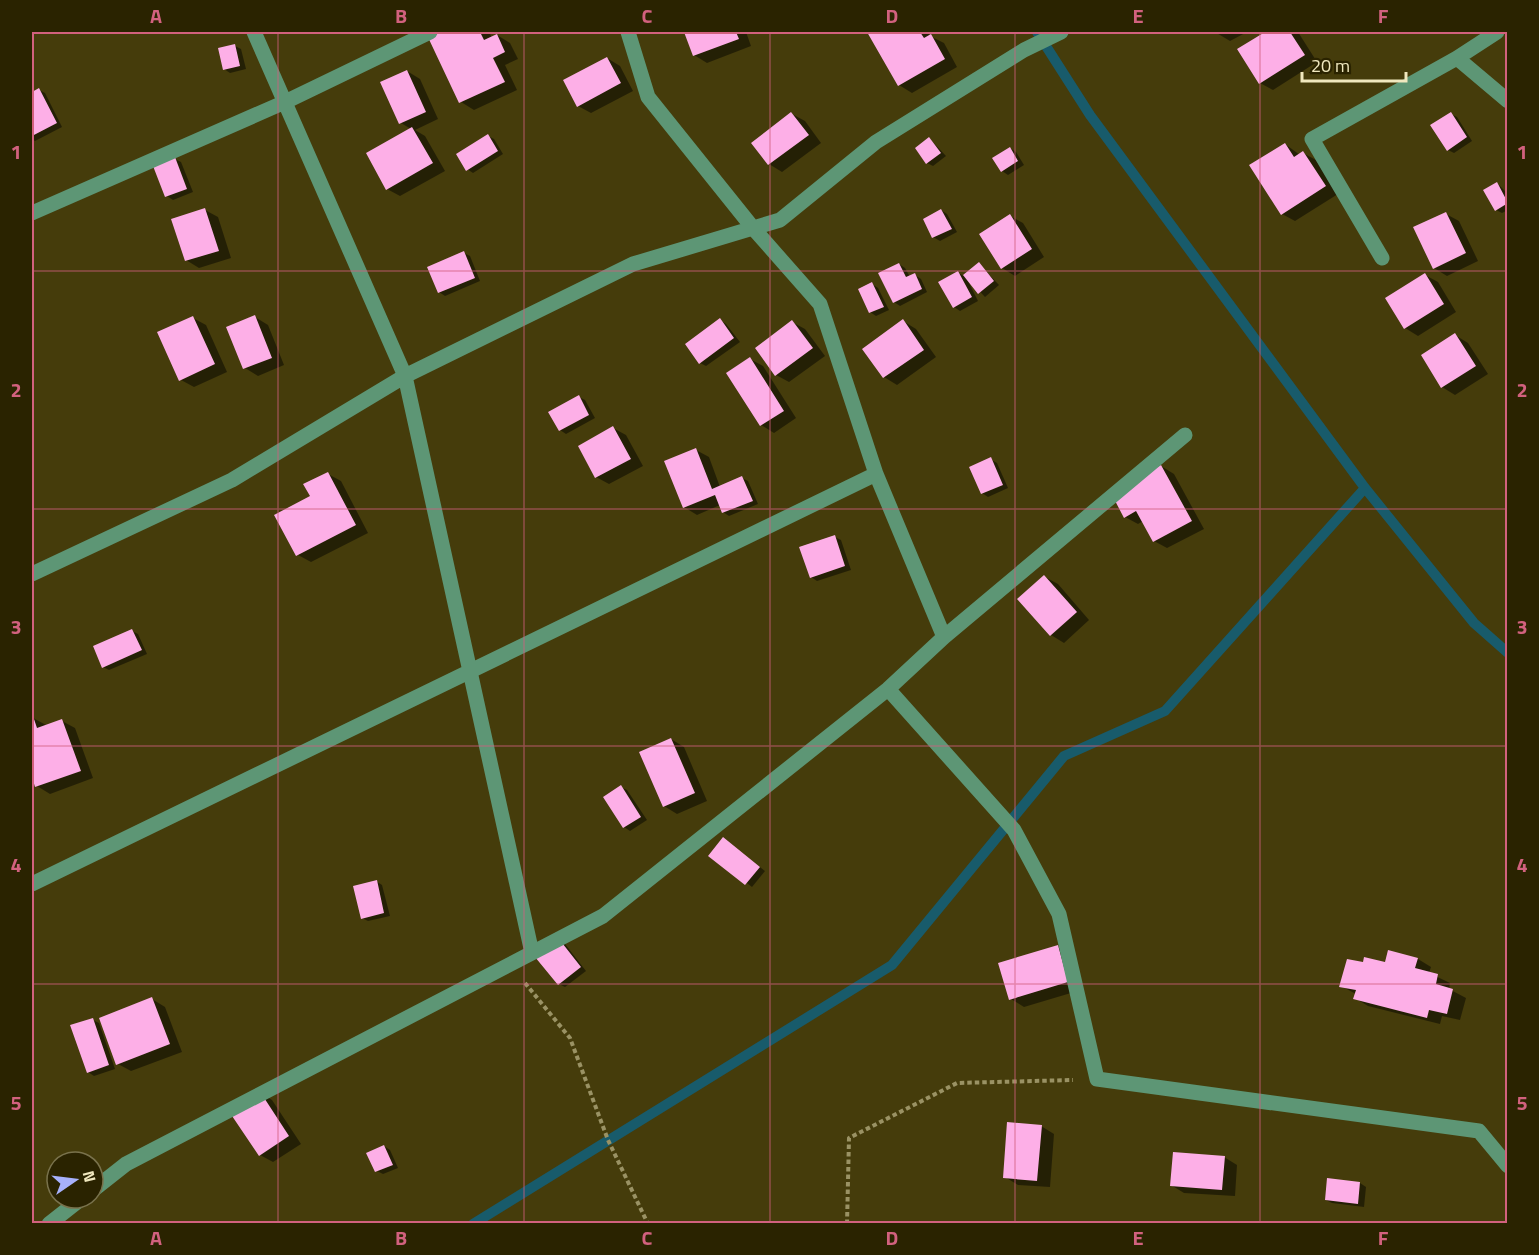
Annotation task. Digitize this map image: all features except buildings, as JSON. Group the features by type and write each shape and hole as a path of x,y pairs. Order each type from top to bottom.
{"street":[{"path":"254,32 405,376 532,953"},
{"path":"32,213 285,102 430,32"},
{"path":"628,32 648,97 753,228 820,304 876,474 944,637"},
{"path":"32,574 232,480 405,376 633,264 780,220 876,142 1024,50 1061,32"},
{"path":"1382,258 1312,139 1456,58 1497,32"},
{"path":"1456,58 1508,101"},
{"path":"105,1181 126,1164 603,916 888,689 944,637 1185,435"},
{"path":"32,884 876,474"},
{"path":"888,689 1014,830 1059,914 1097,1079 1479,1131 1508,1166"},
{"path":"49,1224 67,1210"}],"path":[{"path":"509,963 570,1038 608,1140 648,1224"},
{"path":"848,1224 849,1138 957,1083 1097,1079"}],"waterway":[{"path":"1037,32 1090,115 1365,488 1474,623 1508,653"},
{"path":"473,1224 892,965 1064,756 1165,711 1365,488"}]}
